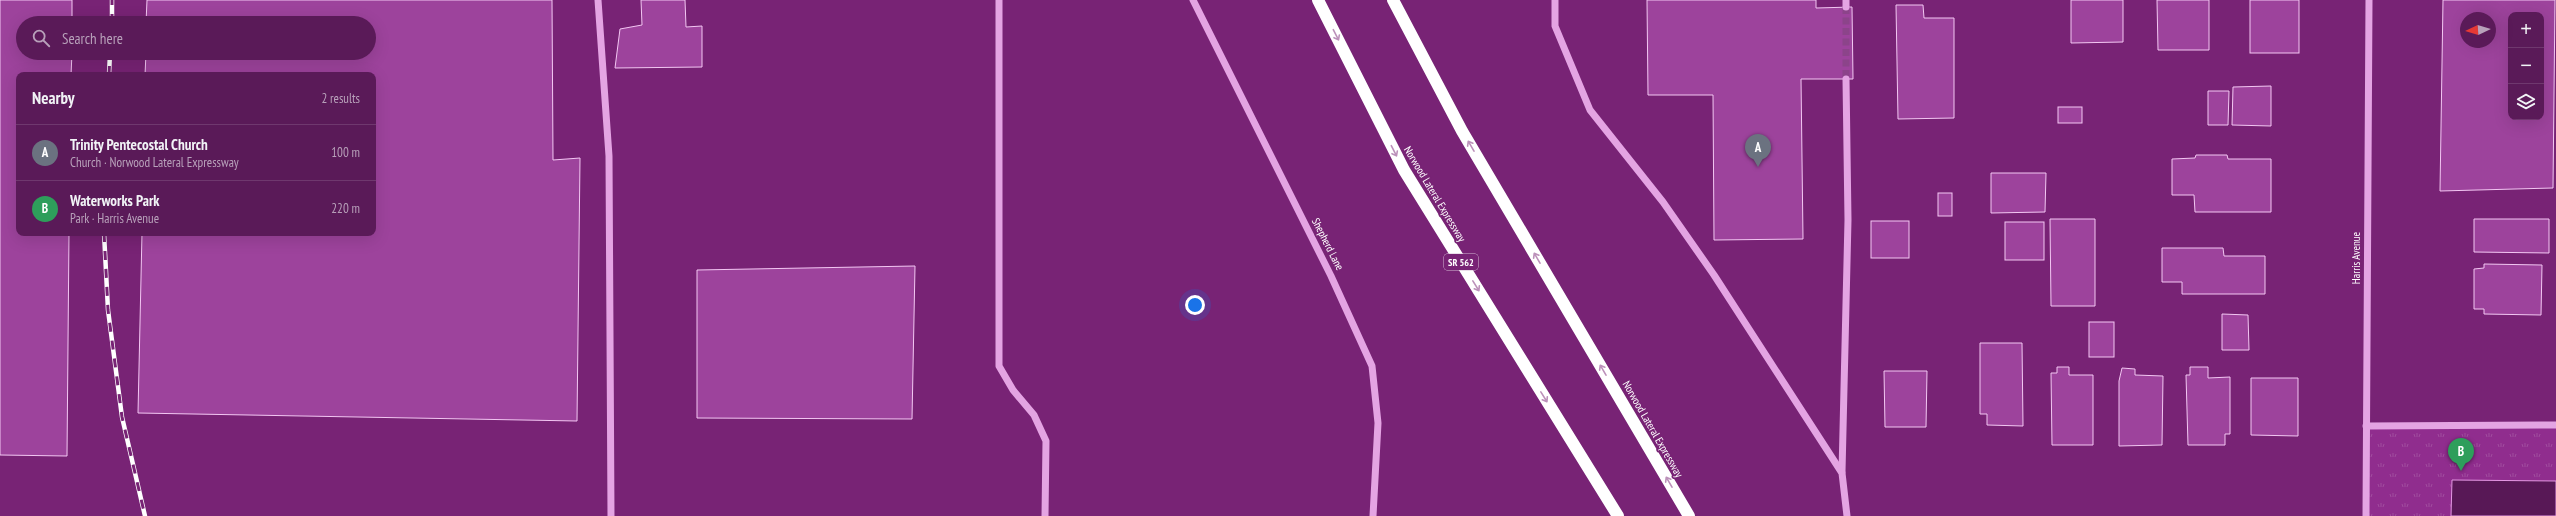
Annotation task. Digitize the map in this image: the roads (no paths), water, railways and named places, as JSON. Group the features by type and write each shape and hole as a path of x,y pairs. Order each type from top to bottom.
{"highway":[{"name":"Norwood Lateral Expressway","path":"1318,0 1404,170 1618,516"},
{"name":"Norwood Lateral Expressway","path":"1393,0 1462,131 1689,516"}],"street":[{"path":"598,0 609,156 612,516"},
{"path":"999,0 999,366 1013,390 1034,415 1046,441 1045,516"},
{"name":"Shepherd Lane","path":"1193,0 1331,276 1372,366 1378,423 1373,516"},
{"path":"1555,0 1555,26 1590,110 1663,202 1714,275 1842,472"},
{"name":"Harris Avenue","path":"2366,516 2369,0"},
{"path":"1846,79 1848,220 1842,472 1847,516"},
{"path":"2366,426 2556,425"}],"tunnel":[{"path":"1846,7 1846,79"}],"railway":[{"path":"112,0 112,16"},
{"path":"109,72 110,60"},
{"path":"104,236 108,310 122,417 145,516"}],"place":[{"name":"Trinity Pentecostal Church","path":"1758,167"},
{"name":"Waterworks Park","path":"2461,471"}]}
